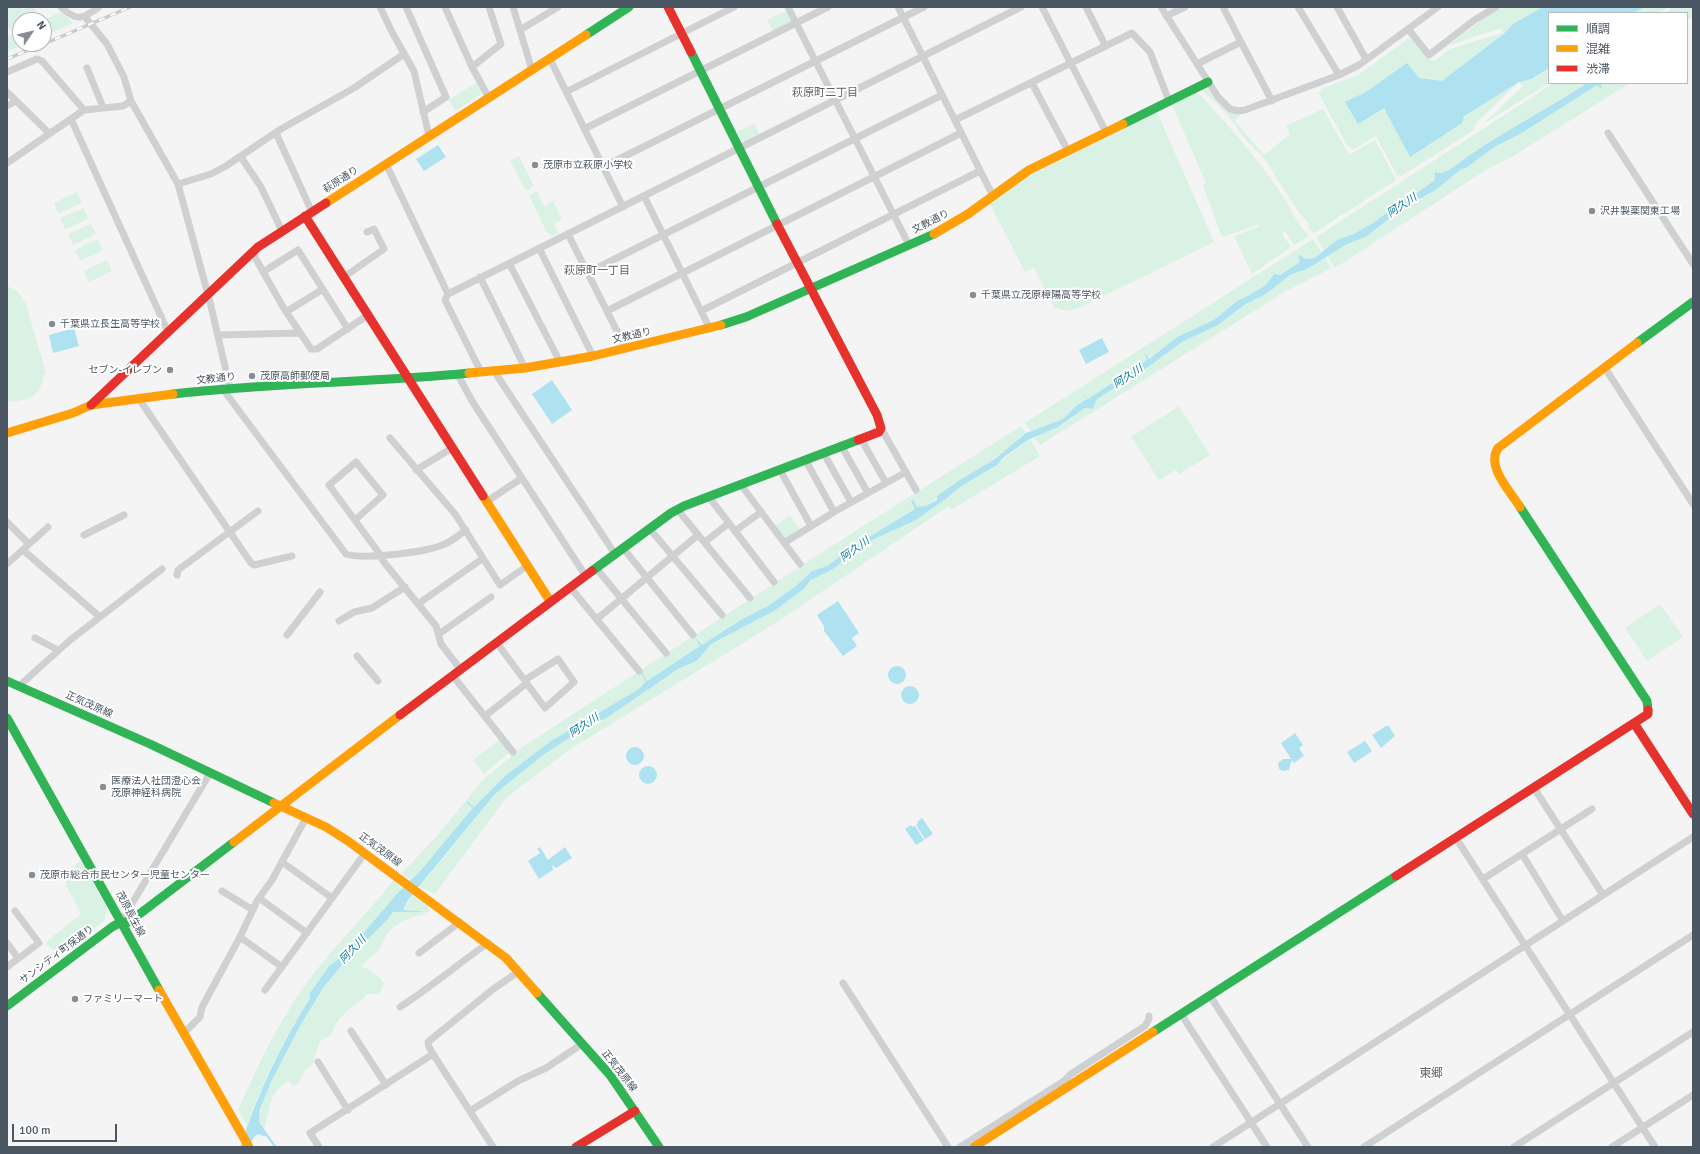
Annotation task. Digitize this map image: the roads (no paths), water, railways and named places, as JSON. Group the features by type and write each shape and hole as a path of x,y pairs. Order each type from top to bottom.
{"street":[{"path":"61,7 73,16 85,17 99,7"},
{"path":"380,7 414,71 429,136"},
{"path":"406,7 446,97 423,112"},
{"path":"445,7 472,67 488,98"},
{"path":"472,67 501,44 489,7"},
{"path":"513,7 532,70"},
{"path":"520,30 558,7"},
{"name":"萩原通り","path":"91,405 252,252 282,231 550,59 616,11 629,7"},
{"path":"668,7 796,262 877,415 881,428 916,490"},
{"path":"566,92 734,7"},
{"path":"788,7 908,246"},
{"path":"584,129 828,7"},
{"path":"898,7 993,196"},
{"path":"604,167 924,7"},
{"path":"481,372 444,300 448,294 1021,7"},
{"path":"1042,7 1106,132"},
{"path":"1086,7 1106,45"},
{"path":"1161,7 1218,97 1230,109 1238,111 1272,101 1339,75 1366,59 1438,7"},
{"path":"1166,16 1185,7"},
{"path":"1223,7 1272,101"},
{"path":"1298,7 1339,75"},
{"path":"1337,7 1366,59"},
{"path":"1408,29 1429,55 1473,21 1496,7"},
{"path":"85,17 101,35 117,63 124,77 131,100 178,184 218,335 226,388 344,552 348,554 381,556 444,545 466,530"},
{"path":"955,120 1132,33 1150,52 1169,101"},
{"path":"1197,64 1241,42"},
{"path":"178,184 211,174 241,157 276,133 354,88 404,54"},
{"path":"7,72 37,59 42,61 84,110"},
{"path":"550,59 623,207"},
{"path":"87,68 103,107"},
{"name":"文教通り","path":"7,433 74,413 91,405 226,388 408,380 525,368 594,356 710,329 746,317 908,246 958,221 1029,170 1208,82"},
{"path":"1032,83 1068,151"},
{"path":"7,92 49,133"},
{"path":"587,273 942,95"},
{"path":"7,163 84,110 123,106 131,100"},
{"path":"7,106 16,101"},
{"path":"71,119 168,332"},
{"path":"276,133 309,214 344,277 408,380 550,601"},
{"path":"607,311 961,133"},
{"path":"1608,133 1693,264"},
{"path":"241,157 261,187 282,231"},
{"path":"386,164 448,294"},
{"path":"701,311 980,171"},
{"path":"644,196 710,329"},
{"path":"344,277 384,249 374,229 367,232"},
{"path":"568,234 626,348"},
{"path":"539,248 594,356"},
{"path":"263,272 298,250 348,329"},
{"path":"252,252 308,347 314,350 368,316"},
{"path":"509,263 560,362"},
{"path":"480,278 525,368"},
{"path":"286,312 323,289"},
{"path":"974,1147 1648,714 1647,701 1497,470 1494,463 1495,451 1499,446 1693,302"},
{"path":"218,335 299,334"},
{"path":"1605,368 1693,504"},
{"path":"494,371 615,554"},
{"path":"458,375 585,575"},
{"path":"139,400 253,564 292,556"},
{"name":"サンシティ町保通り","path":"7,1006 112,928 121,922 129,922 281,805 497,643 550,601 677,509 842,447 879,432 881,428"},
{"path":"390,438 466,530 482,559 500,585 527,566"},
{"path":"861,439 886,483"},
{"path":"842,447 868,493"},
{"path":"416,470 452,448"},
{"path":"824,454 851,502"},
{"path":"806,460 834,512"},
{"path":"355,520 383,495 356,462 329,485 381,556 383,561 436,626 441,644 457,673 485,716 513,752"},
{"path":"780,470 811,526"},
{"path":"784,543 851,502 906,472"},
{"path":"486,502 522,478"},
{"path":"741,485 800,564"},
{"path":"709,497 774,582"},
{"path":"677,509 750,598"},
{"path":"177,575 178,570 258,511"},
{"path":"734,531 761,512"},
{"path":"84,535 124,515"},
{"path":"7,522 28,544"},
{"path":"705,542 729,523"},
{"path":"7,564 48,527"},
{"path":"649,528 722,616"},
{"path":"597,619 698,535"},
{"path":"623,548 693,635"},
{"path":"23,550 100,617"},
{"path":"418,604 482,559"},
{"path":"596,568 666,653"},
{"path":"19,686 58,650 162,569"},
{"path":"339,621 354,612 372,608 405,587"},
{"path":"570,587 638,671"},
{"path":"287,635 320,592"},
{"path":"438,634 491,597"},
{"path":"35,638 58,650"},
{"path":"485,716 526,681 558,659 574,682 546,708 526,681 497,643"},
{"path":"357,656 378,681"},
{"name":"正気茂原線","path":"7,682 19,686 210,772 338,833 460,922 506,958 610,1075 659,1147"},
{"name":"茂原長生線","path":"8,721 249,1147"},
{"path":"1634,723 1693,814"},
{"path":"121,922 210,772"},
{"path":"1534,788 1603,895"},
{"path":"1483,879 1592,809"},
{"path":"184,1033 200,1017 202,1007 240,937 259,898 282,862 306,818"},
{"path":"1213,1147 1693,837"},
{"path":"1456,838 1655,1147"},
{"path":"265,990 365,853"},
{"path":"1522,854 1563,921"},
{"path":"282,862 332,898"},
{"path":"222,891 253,910"},
{"path":"259,898 307,932"},
{"path":"7,967 39,943 14,911"},
{"path":"419,954 460,922"},
{"path":"1364,1147 1693,935"},
{"path":"240,937 282,967"},
{"path":"7,943 18,958"},
{"path":"400,1007 423,992 447,972 488,943"},
{"path":"493,1147 433,1054 428,1042 492,990 518,972"},
{"path":"843,983 948,1147"},
{"path":"1210,996 1308,1147"},
{"path":"1181,1014 1267,1147"},
{"path":"960,1147 1064,1081 1071,1074 1145,1026 1149,1016"},
{"path":"351,1031 386,1085"},
{"path":"1514,1147 1693,1032"},
{"path":"470,1112 518,1081 546,1068 582,1044"},
{"path":"319,1147 310,1133 433,1054"},
{"path":"318,1062 348,1110"},
{"path":"1612,1147 1693,1094"},
{"path":"576,1147 635,1111"}],"water":[{"path":"1543,7 1644,7 1636,12 1548,12 1548,69 1531,79 1519,82 1464,116 1462,123 1410,157 1384,108 1358,124 1345,102 1366,92 1407,63 1419,78 1442,81 1505,33 1513,24"},
{"name":"阿久川","path":"1585,84 1600,84 1603,90 1597,85 1520,134 1496,146 1466,168 1461,169 1436,190 1403,208 1367,236 1347,244 1307,269 1290,275 1266,294 1244,305 1218,325 1182,342 1148,367 1097,399 1093,409 1085,408 1058,427 1028,440 1004,457 997,465 960,487 916,520 868,542 833,569 811,580 804,589 774,611 711,644 697,661 678,669 608,717 580,731 543,755 495,794 408,900 403,910 430,912 393,912 387,920 342,965 323,988 300,1026 272,1080 260,1109 259,1122 277,1147 274,1147 267,1137 258,1134 254,1137 249,1147 240,1147 270,1070 310,998 310,993 329,966 346,953 398,893 422,869 473,808 466,803 467,801 474,807 505,776 551,741 639,689 646,681 641,673 642,672 647,681 700,646 695,637 702,645 739,621 768,606 796,586 812,571 827,566 851,548 915,509 911,501 913,500 917,507 926,506 937,500 937,496 958,481 995,459 1026,433 1063,419 1076,406 1087,399 1081,391 1088,399 1147,360 1144,352 1149,359 1177,337 1214,320 1237,301 1266,285 1274,274 1280,275 1300,262 1298,256 1300,255 1305,259 1315,258 1337,240 1354,234 1373,223 1409,196 1415,194 1435,180 1435,172 1442,173 1452,168 1484,145"},
{"path":"438,145 446,157 424,171 416,159"},
{"path":"74,328 79,346 53,353 49,335"},
{"path":"1102,338 1109,352 1086,364 1079,350"},
{"path":"552,380 572,410 552,424 532,394"},
{"path":"838,601 859,633 852,638 857,646 843,656 824,631 824,626 817,615"},
{"path":"893,666 901,666 906,671 904,682 901,684 893,684 888,679 888,671"},
{"path":"910,686 917,688 919,695 917,702 910,704 903,702 901,695 903,688"},
{"path":"1386,726 1389,726 1395,736 1381,748 1372,735"},
{"path":"1295,733 1303,745 1299,748 1304,756 1294,763 1293,761 1291,762 1289,770 1283,771 1279,769 1278,763 1283,759 1291,759 1281,743"},
{"path":"1365,741 1372,751 1354,763 1347,752"},
{"path":"635,747 641,750 644,756 641,762 635,765 629,762 626,756 629,750"},
{"path":"648,766 654,769 657,775 654,781 648,784 642,781 639,775 642,769"},
{"path":"922,818 933,834 925,839 916,825"},
{"path":"911,825 913,827 915,826 924,840 916,845 905,829"},
{"path":"540,847 548,860 565,847 572,858 556,868 552,865 553,870 539,879 528,861 540,853 537,849"}],"railway":[{"path":"52,41 130,7"},
{"path":"7,59 24,52"}],"place":[{"name":"茂原市立萩原小学校","path":"535,165"},
{"name":"沢井製薬関東工場","path":"1592,211"},
{"name":"千葉県立茂原樟陽高等学校","path":"973,295"},
{"name":"千葉県立長生高等学校","path":"52,324"},
{"name":"セブン-イレブン","path":"170,370"},
{"name":"茂原高師郵便局","path":"252,376"},
{"name":"医療法人社団澄心会 茂原神経科病院","path":"103,787"},
{"name":"茂原市総合市民センター児童センター","path":"32,875"},
{"name":"ファミリーマート","path":"75,999"}],"district":[{"name":"萩原町二丁目","path":"825,93"},
{"name":"萩原町一丁目","path":"597,271"},
{"name":"東郷","path":"1431,1074"}]}
